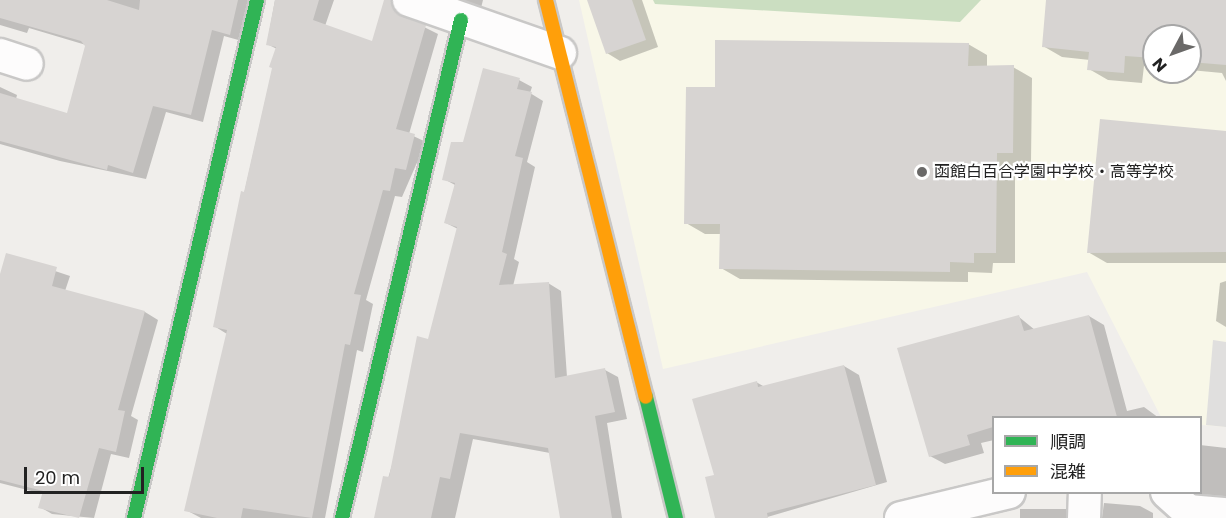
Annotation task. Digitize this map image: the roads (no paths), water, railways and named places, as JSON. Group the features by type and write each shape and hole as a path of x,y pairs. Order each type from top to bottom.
{"street":[{"path":"134,518 257,0"},
{"path":"409,0 560,53"},
{"path":"546,0 676,518"},
{"path":"342,518 461,20"},
{"path":"912,517 1001,494"},
{"path":"1084,518 1085,494"},
{"path":"1169,494 1188,511 1226,514"}],"place":[{"name":"函館白百合学園中学校・高等学校","path":"922,172"}]}
